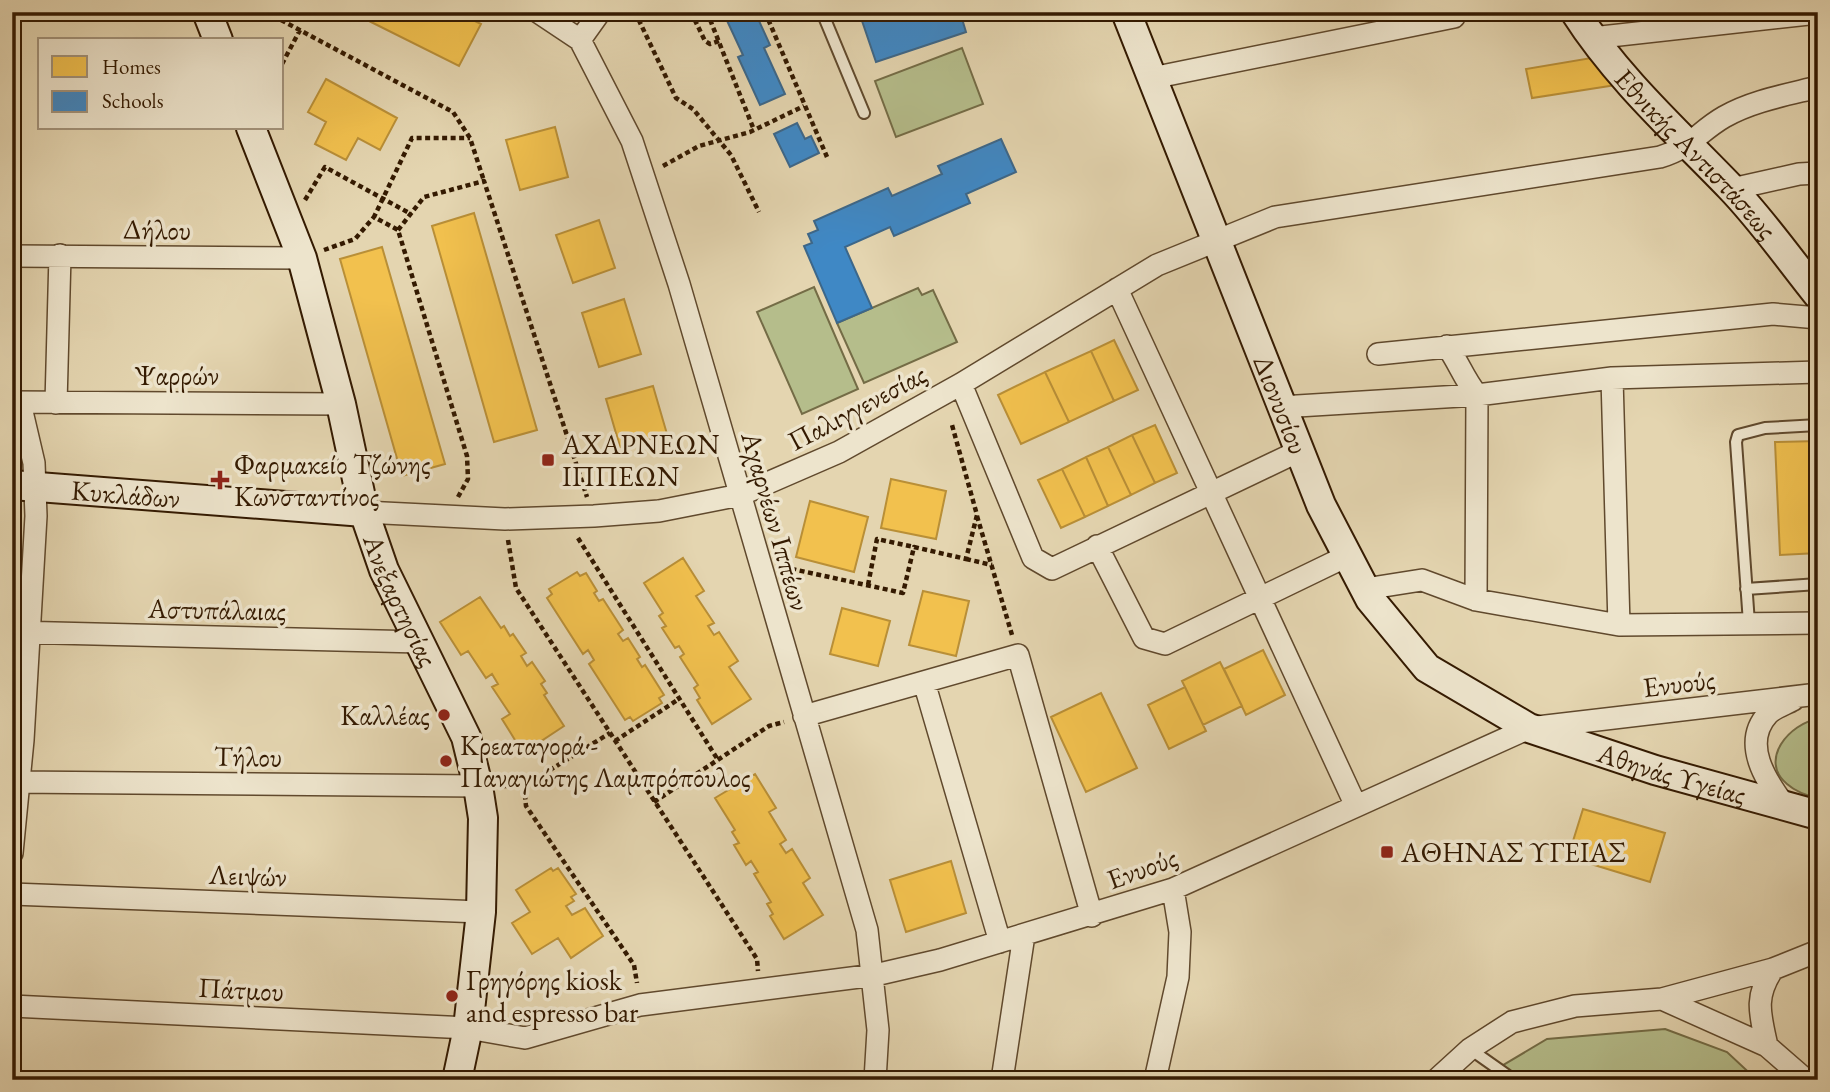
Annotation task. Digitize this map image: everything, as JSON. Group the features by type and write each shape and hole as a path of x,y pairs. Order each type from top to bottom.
{"street":[{"path":"207,12 217,38"},
{"name":"Αχαρνέων Ιππέων","path":"538,12 580,40 607,86 632,141 679,284 867,930 878,1030 875,1080"},
{"path":"580,40 600,12"},
{"name":"Διονυσίου","path":"1126,12 1298,451 1321,505 1365,589 1427,668 1529,728"},
{"name":"Εθνικής Αντιστάσεως","path":"1575,12 1592,38 1686,145 1732,189 1818,295"},
{"path":"1592,38 1818,13"},
{"path":"1152,78 1454,17"},
{"name":"Παλιγγενεσίας","path":"364,512 505,519 583,516 659,511 740,495 839,452 952,388 1157,265 1275,217 1660,157 1683,150 1722,118 1748,105 1818,88"},
{"name":"Ανεξαρτησίας","path":"252,130 302,258 341,404 364,512 384,570 466,737 478,786 483,818 481,912 468,1028 457,1080"},
{"path":"1732,189 1799,174 1818,173"},
{"path":"56,403 60,255"},
{"name":"Δήλου","path":"12,256 302,258"},
{"path":"1116,289 1356,806"},
{"path":"1378,354 1773,314 1818,318"},
{"path":"1447,346 1458,363 1463,378 1477,395 1476,600"},
{"path":"1281,407 1477,395 1612,378 1818,372"},
{"path":"1612,378 1619,625"},
{"path":"952,388 1033,558 1052,569 1298,451"},
{"path":"12,853 24,486 33,455 16,403"},
{"name":"Ψαρρών","path":"16,403 341,404"},
{"name":"Κυκλάδων","path":"24,486 364,512"},
{"path":"1097,546 1144,638 1153,643 1165,644 1347,556"},
{"path":"1365,589 1422,580 1476,600 1619,625 1818,622"},
{"name":"Αστυπάλαιας","path":"20,633 420,642"},
{"path":"804,716 1018,654 1092,916"},
{"path":"924,682 1000,942"},
{"path":"1784,806 1765,780 1756,757 1758,735 1768,713 1810,695"},
{"name":"Ενυούς","path":"468,1028 525,1038 640,1005 874,975 1092,916 1172,889 1529,728 1810,695"},
{"name":"Αθηνάς Υγείας","path":"1529,728 1655,770 1818,815"},
{"name":"Τήλου","path":"15,782 478,786"},
{"path":"1155,1080 1178,977 1180,932 1172,889"},
{"name":"Λειψών","path":"12,894 481,912"},
{"path":"1002,1080 1024,935"},
{"path":"1436,1080 1470,1049 1513,1022 1575,1006 1662,999 1773,969 1818,951"},
{"path":"1767,1045 1759,1013 1761,987 1773,969"},
{"path":"1662,999 1767,1045 1806,1080"},
{"name":"Πάτμου","path":"12,1006 468,1028"}],"lane":[{"path":"822,12 864,113"},
{"path":"1749,623 1735,442 1738,435 1765,428 1818,425"},
{"path":"1746,589 1818,584"},
{"path":"1470,1049 1514,1080"}],"path":[{"path":"266,12 453,112 470,138 583,516 586,554 718,760"},
{"path":"635,12 676,98 693,109 741,169 759,212"},
{"path":"691,12 705,41 710,44 719,41"},
{"path":"707,12 754,130"},
{"path":"765,12 827,157"},
{"path":"284,60 300,30"},
{"path":"644,176 699,146 754,130 804,106"},
{"path":"302,258 355,239 374,217 384,200 412,138 470,138"},
{"path":"290,226 325,167 411,214"},
{"path":"398,230 424,197 484,181"},
{"path":"374,217 398,230 467,456 468,479 448,516"},
{"path":"952,388 977,515 1018,654"},
{"path":"966,559 977,515"},
{"path":"505,519 516,588 757,959 760,989"},
{"path":"868,585 877,539 992,565"},
{"path":"758,561 903,593 914,547"},
{"path":"615,741 679,699"},
{"path":"654,802 769,726 804,716"},
{"path":"478,786 524,786 610,733"},
{"path":"524,786 526,806 634,965 640,1005"}],"green space":[{"path":"962,48 983,104 896,137 875,81"},
{"path":"814,287 858,389 802,414 757,312"},
{"path":"918,288 922,295 933,290 957,342 864,383 837,323"},
{"path":"1818,719 1818,798 1787,784 1779,774 1776,764 1781,744 1788,735 1797,727"},
{"path":"1665,1029 1727,1052 1757,1080 1478,1080 1547,1039"}],"building: Homes":[{"path":"351,12 457,12 481,24 459,66"},
{"path":"1497,12 1526,12 1498,18"},
{"path":"1597,57 1616,85 1532,98 1526,69"},
{"path":"326,79 397,118 380,150 358,138 346,160 315,144 326,122 308,112"},
{"path":"555,127 568,177 520,190 506,140"},
{"path":"474,213 537,430 494,442 432,226"},
{"path":"599,220 615,268 573,283 556,235"},
{"path":"382,247 445,464 402,476 340,259"},
{"path":"624,299 641,354 599,367 582,313"},
{"path":"1114,340 1138,390 1114,401 1091,351"},
{"path":"1091,351 1114,401 1069,422 1045,372"},
{"path":"1045,372 1069,422 1021,444 998,395"},
{"path":"653,386 667,434 620,447 606,399"},
{"path":"1155,425 1177,473 1155,483 1132,435"},
{"path":"1132,435 1155,483 1131,495 1108,447"},
{"path":"1818,441 1818,553 1780,555 1775,442"},
{"path":"1108,447 1131,495 1108,506 1086,457"},
{"path":"1086,457 1108,506 1085,517 1062,469"},
{"path":"1062,469 1085,517 1061,528 1038,480"},
{"path":"891,479 946,491 936,539 881,528"},
{"path":"810,501 868,517 854,572 796,557"},
{"path":"683,558 704,591 696,596 714,623 708,626 714,635 719,632 738,661 729,667 751,699 712,724 697,700 700,698 694,688 698,685 680,657 684,654 679,646 675,648 662,628 666,626 659,616 663,613 644,583"},
{"path":"577,572 580,576 586,573 597,591 594,593 599,601 603,599 623,630 618,634 623,641 628,638 640,657 637,659 642,667 645,665 664,695 659,698 662,703 633,721 630,717 625,720 589,664 594,660 588,650 583,654 547,598 552,594 549,589"},
{"path":"923,591 969,601 956,656 909,645"},
{"path":"480,597 501,628 504,626 510,636 513,634 526,653 521,656 527,666 532,662 545,681 541,684 547,693 544,695 564,726 523,753 502,719 510,714 492,687 498,684 492,674 486,678 468,651 461,655 440,622"},
{"path":"842,608 890,621 878,666 830,654"},
{"path":"1263,650 1285,695 1246,715 1224,669"},
{"path":"1220,662 1242,706 1203,725 1182,681"},
{"path":"1185,687 1206,731 1169,749 1148,705"},
{"path":"1101,693 1137,768 1086,792 1051,717"},
{"path":"755,774 776,808 769,812 786,840 780,844 786,853 792,849 810,878 803,883 823,915 784,939 770,916 773,914 767,904 771,902 754,874 758,872 751,861 746,865 734,845 739,843 732,832 735,830 715,798"},
{"path":"1583,809 1665,833 1650,882 1568,857"},
{"path":"951,861 966,913 906,932 890,880"},
{"path":"551,868 553,871 558,868 576,894 571,897 574,901 566,906 572,915 585,908 603,936 571,958 558,938 532,954 512,923 530,912 516,890"}],"building: Schools":[{"path":"723,12 755,12 770,45 764,48 785,94 760,105 738,57 743,55"},
{"path":"859,12 960,12 966,32 876,62"},
{"path":"797,123 805,139 811,136 819,153 790,167 774,134"},
{"path":"1001,139 1016,172 966,194 970,203 894,236 890,227 845,247 872,308 837,323 804,246 812,243 808,234 818,230 814,221 888,188 892,196 942,174 938,166"}],"place":[{"name":"ΑΧΑΡΝΕΩΝ ΙΠΠΕΩΝ","path":"548,460"},
{"name":"Φαρμακείο Τζώνης Κωνσταντίνος","path":"220,480"},
{"name":"Καλλέας","path":"444,715"},
{"name":"Κρεαταγορά - Παναγιώτης Λαμπρόπουλος","path":"446,761"},
{"name":"ΑΘΗΝΑΣ ΥΓΕΙΑΣ","path":"1387,852"},
{"name":"Γρηγόρης kiosk and espresso bar","path":"452,996"}]}
